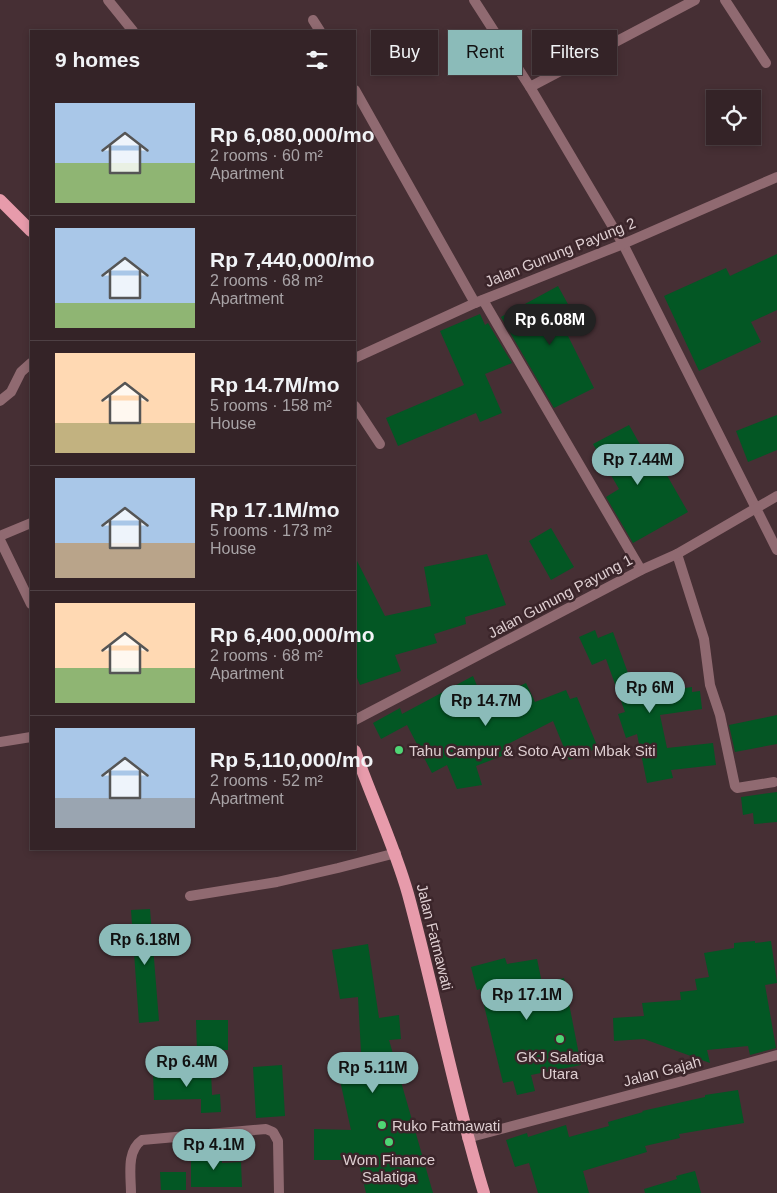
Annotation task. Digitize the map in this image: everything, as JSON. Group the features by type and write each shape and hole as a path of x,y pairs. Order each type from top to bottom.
{"main road":[{"path":"0,200 29,225"},
{"name":"Jalan Fatmawati","path":"356,753 396,853 467,1138 484,1193"}],"street":[{"path":"108,0 132,30"},
{"path":"474,0 530,87 623,244 777,550"},
{"path":"530,87 695,0"},
{"path":"725,0 766,64"},
{"path":"313,20 319,30"},
{"path":"356,92 641,570"},
{"name":"Jalan Gunung Payung 2","path":"356,358 479,301 623,244 777,177"},
{"path":"0,400 11,392 22,372 30,364"},
{"path":"356,408 380,444"},
{"name":"Jalan Gunung Payung 1","path":"356,719 641,570 677,554 777,496"},
{"path":"0,536 30,523"},
{"path":"0,540 30,602"},
{"path":"677,554 704,639 710,685 720,716 735,786 737,788 774,782"},
{"path":"0,742 30,737"},
{"path":"190,896 277,882 396,853"},
{"name":"Jalan Gajah","path":"467,1138 675,1084 777,1055"},
{"path":"131,1193 131,1155 136,1144 142,1140 266,1129 274,1132 278,1141 280,1193"}],"building":[{"path":"777,254 777,310 751,322 761,342 699,371 664,296 726,268 730,276"},
{"path":"558,286 581,328 568,336 594,388 554,408 501,317"},
{"path":"480,314 485,325 488,323 512,363 485,374 502,413 480,422 476,413 398,446 386,418 464,385 440,331"},
{"path":"777,415 777,450 748,462 736,431"},
{"path":"629,425 654,469 661,465 688,512 633,543 606,497 619,489 593,444"},
{"path":"551,528 574,567 551,580 529,541"},
{"path":"487,554 506,605 465,617 466,624 434,634 437,643 395,655 401,671 360,685 356,675 356,559 385,616 431,606 424,567"},
{"path":"595,630 599,641 598,638 613,632 636,695 692,687 692,692 700,691 702,709 660,715 667,748 713,743 716,765 671,770 673,778 647,783 637,734 626,738 618,714 625,712 606,659 592,665 579,637"},
{"path":"473,676 484,703 526,683 535,702 566,690 570,699 577,697 598,748 569,760 553,721 504,746 507,754 476,766 482,785 457,789 447,765 432,773 407,725 381,739 373,723 400,708 402,714"},
{"path":"777,715 777,744 735,752 729,725"},
{"path":"777,792 777,822 754,824 753,813 743,815 741,797"},
{"path":"150,909 159,1021 139,1023 131,910"},
{"path":"755,941 755,943 771,941 777,983 765,985 776,1048 750,1055 748,1046 707,1050 710,1063 644,1039 614,1041 613,1018 644,1016 642,1003 681,1000 680,992 697,990 695,979 709,977 704,953 734,948 734,943"},
{"name":"Ruko Fatmawati","path":"368,944 379,1018 399,1015 401,1039 389,1040 433,1193 366,1193 358,1160 314,1160 314,1129 351,1130 335,1058 361,1052 358,997 340,999 332,950"},
{"path":"505,958 507,964 537,959 542,983 564,978 581,1065 531,1075 535,1091 517,1095 513,1081 503,1083 480,989 477,990 471,967"},
{"path":"196,1020 228,1020 228,1050 197,1051"},
{"path":"282,1065 285,1116 256,1118 253,1067"},
{"path":"211,1071 212,1095 220,1094 221,1112 201,1113 201,1099 154,1100 153,1072"},
{"path":"738,1090 744,1123 679,1134 680,1138 645,1146 647,1152 583,1171 589,1193 538,1193 529,1163 515,1167 506,1140 527,1133 528,1137 566,1125 569,1137 609,1126 608,1122 642,1111 705,1097 705,1095"},
{"path":"197,1149 216,1149 216,1157 222,1157 222,1163 241,1162 242,1187 191,1187 191,1157 197,1157"},
{"path":"695,1171 701,1193 645,1193 644,1189 677,1179 676,1176"},
{"path":"160,1172 186,1172 186,1190 161,1190"}],"place":[{"name":"Tahu Campur & Soto Ayam Mbak Siti","path":"399,750"},
{"name":"GKJ Salatiga Utara","path":"560,1039"},
{"name":"Ruko Fatmawati","path":"382,1125"},
{"name":"Wom Finance Salatiga","path":"389,1142"}]}
